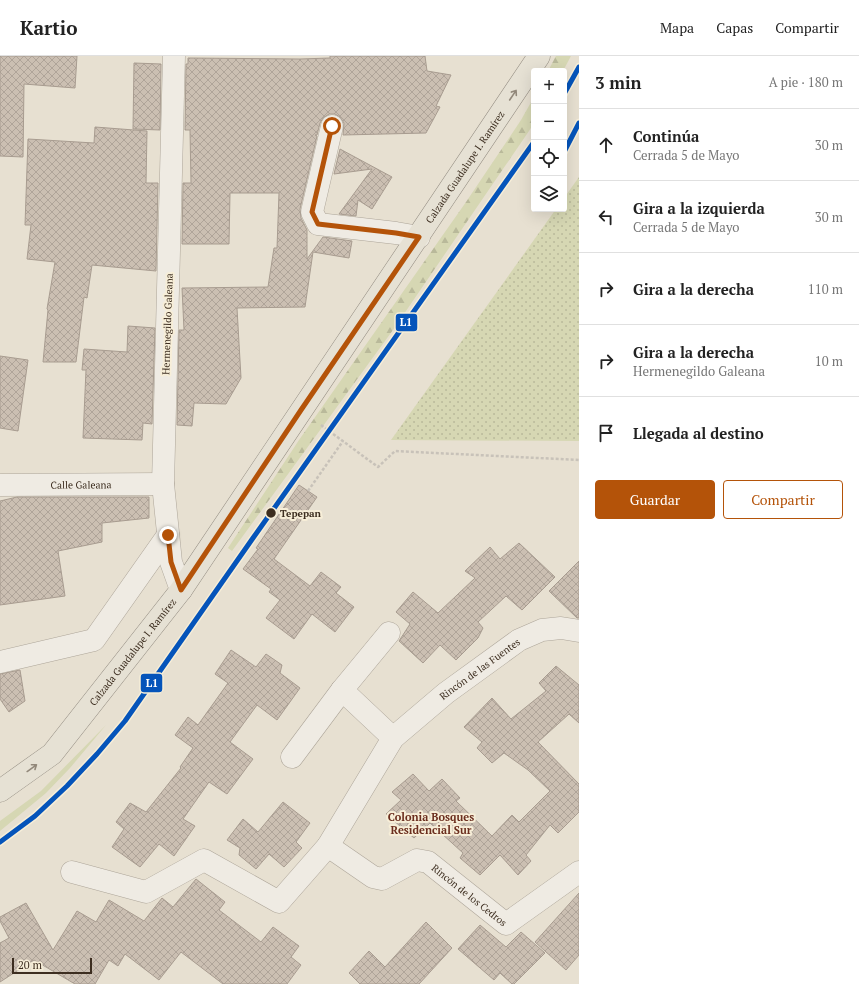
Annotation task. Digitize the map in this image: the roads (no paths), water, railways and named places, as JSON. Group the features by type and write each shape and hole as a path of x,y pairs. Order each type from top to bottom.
{"main road":[{"name":"Calzada Guadalupe I. Ramírez","path":"0,791 52,754 181,590 539,56"}],"street":[{"name":"Hermenegildo Galeana","path":"174,56 163,484 171,562 181,590"},
{"path":"332,126 312,212 318,224 419,237"},
{"name":"Calle Galeana","path":"0,485 163,484"},
{"path":"0,662 94,640 168,535"},
{"name":"Rincón de las Fuentes","path":"328,846 393,738 446,693 520,640 542,630 561,628 579,631"},
{"path":"292,757 342,690 389,633"},
{"path":"342,690 393,738"},
{"path":"72,872 146,892 204,860 279,902 328,846"},
{"name":"Rincón de los Cedros","path":"328,846 373,877 382,878 417,860 428,862 506,924 579,872"}],"place":[{"name":"Tepepan","path":"271,513"}],"district":[{"name":"Colonia Bosques Residencial Sur","path":"431,823"}]}
